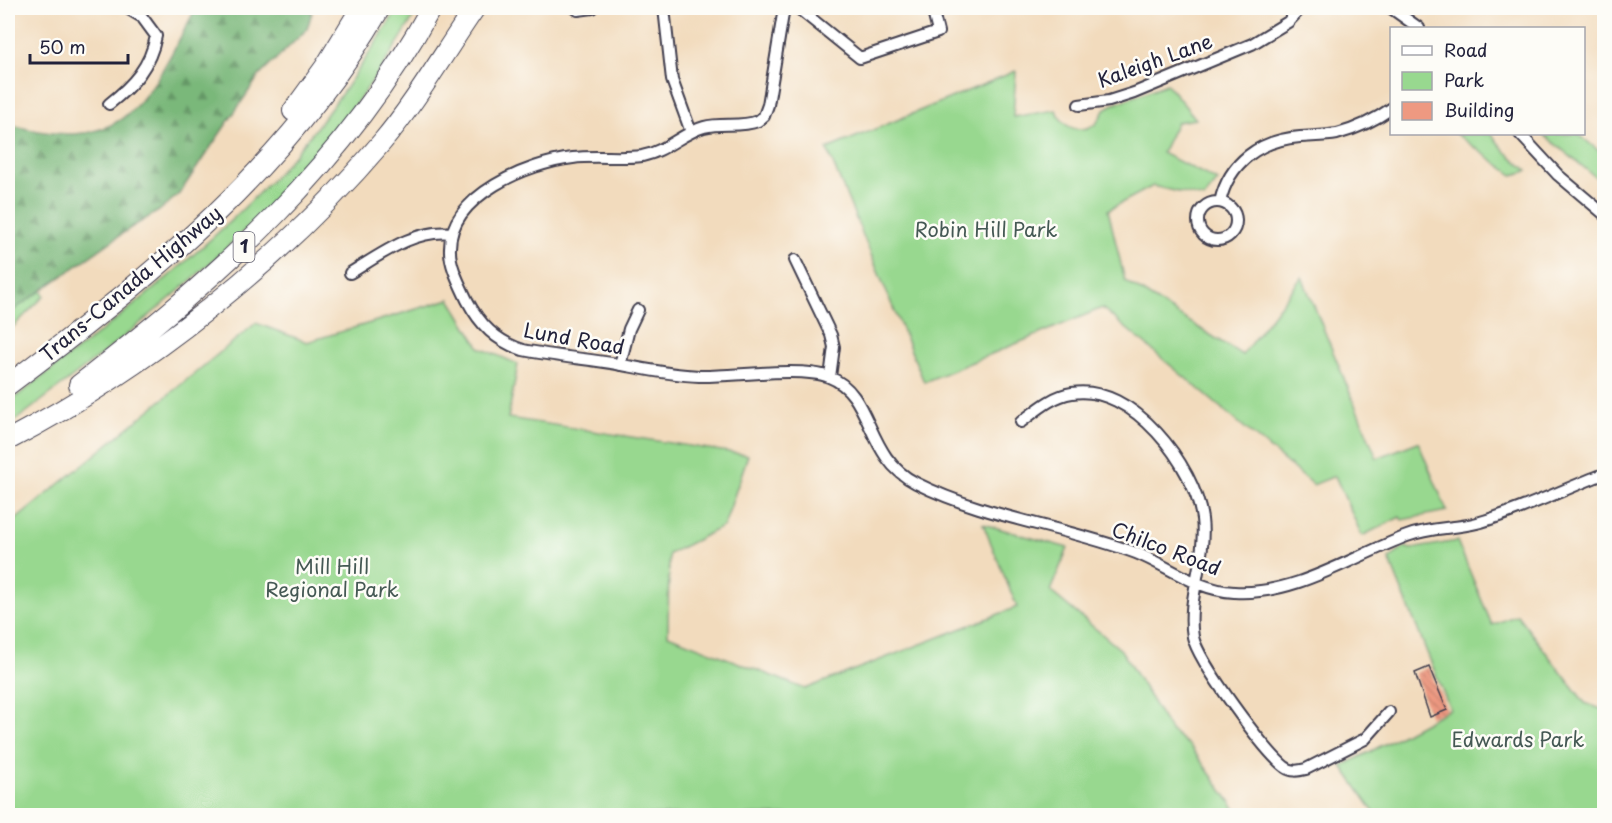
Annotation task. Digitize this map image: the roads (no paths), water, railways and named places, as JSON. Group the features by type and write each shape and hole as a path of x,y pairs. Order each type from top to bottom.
{"highway":[{"path":"188,241 281,127 325,67 361,8"},
{"name":"Trans-Canada Highway","path":"8,385 95,319 188,241 258,173 332,83 380,8"},
{"name":"1","path":"8,439 210,280 280,212 361,117 430,8"},
{"path":"8,439 62,412 135,362 204,311 269,257 383,141 475,8"}],"street":[{"path":"109,104 133,84 152,57 156,36 142,17 127,8"},
{"path":"576,8 578,10 593,8"},
{"path":"664,8 672,80 692,132"},
{"path":"350,273 404,241 442,232 452,233 464,210 479,196 520,173 574,157 643,156 692,132 716,125 751,124 764,116 784,8"},
{"path":"798,8 860,57 938,32 933,8"},
{"name":"Kaleigh Lane","path":"1079,105 1109,101 1134,93 1252,44 1288,22 1301,8"},
{"path":"1391,8 1418,27"},
{"path":"1220,202 1230,173 1257,149 1286,139 1337,134 1374,120 1390,109"},
{"path":"1521,135 1558,175 1605,214"},
{"name":"Lund Road","path":"452,233 450,248 452,263 476,317 497,338 523,350 700,376 802,373 830,377"},
{"path":"795,260 831,335 834,347 830,377"},
{"path":"620,365 628,329 638,310"},
{"name":"Chilco Road","path":"830,377 844,384 855,397 878,448 889,463 911,481 987,512 1134,553 1197,583 1234,592 1268,591 1299,581 1409,535 1477,523 1605,474"},
{"path":"1021,422 1051,400 1072,393 1091,393 1110,398 1156,433 1185,468 1196,494 1202,519 1202,544 1192,612 1193,637 1200,656 1250,725 1286,768 1296,771 1306,768 1365,739 1389,712"}],"park label":[{"name":"Robin Hill Park","path":"986,230"},
{"name":"Mill Hill Regional Park","path":"332,578"},
{"name":"Edwards Park","path":"1518,740"}]}
